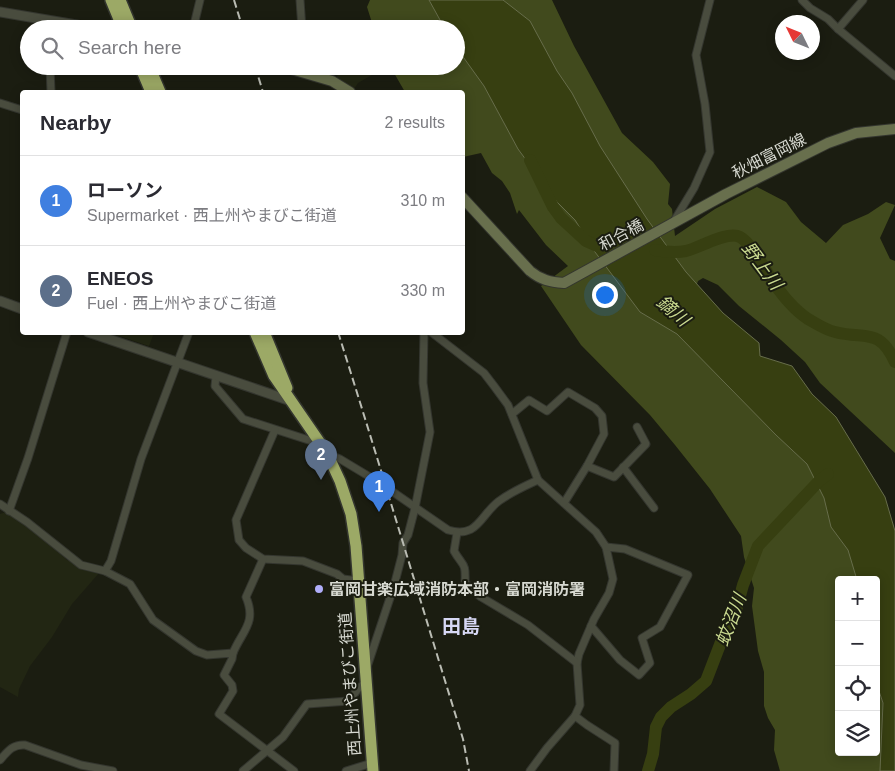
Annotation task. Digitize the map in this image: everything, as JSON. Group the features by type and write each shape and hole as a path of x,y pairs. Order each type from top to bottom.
{"highway":[{"path":"111,0 120,20"},
{"path":"120,0 128,20"},
{"path":"144,75 150,90"},
{"path":"152,75 159,90"},
{"path":"256,335 274,376 291,401"},
{"path":"265,335 291,401"},
{"name":"西上州やまびこ街道","path":"291,401 324,449 340,481 351,514 359,581 372,767"}],"main road":[{"path":"313,75 332,81 347,90"},
{"name":"秋畑富岡線","path":"663,230 726,194 828,143 856,133 895,129"},
{"name":"和合橋","path":"465,200 530,271 539,278 550,282 564,283 663,230"}],"street":[{"path":"195,20 200,0"},
{"path":"300,0 301,20"},
{"path":"672,224 694,188 710,152 705,104 696,55 710,0"},
{"path":"802,0 810,8 828,19 895,76"},
{"path":"838,29 863,0"},
{"path":"0,12 34,20"},
{"path":"50,75 51,90"},
{"path":"0,103 20,109"},
{"path":"0,301 20,308"},
{"path":"9,511 28,458 66,335"},
{"path":"96,335 177,364 291,401"},
{"path":"105,571 110,561 142,459 188,335"},
{"path":"244,771 283,736 307,704 349,701 366,676 394,586 403,543 408,535 430,432 423,383 424,335"},
{"path":"435,335 484,373 508,405 538,480 596,532 606,547 613,579 609,593 591,626 579,654 577,663 580,705 575,716 530,771"},
{"path":"216,376 215,386 243,419 324,449 380,483 448,530 457,533 473,529 498,502 538,480"},
{"path":"512,414 528,400 547,411 568,392 595,408 602,416 604,434 564,503"},
{"path":"587,466 614,477 646,444 637,427"},
{"path":"276,430 236,520 239,540 246,548 263,559 302,561 337,574 343,579 359,581"},
{"path":"623,467 654,508"},
{"path":"0,506 26,522 81,565 105,571 130,584 153,620 196,651 208,655 233,653"},
{"path":"457,533 454,551 463,562 466,570 465,583 481,597 528,625 577,663"},
{"path":"591,626 620,660 639,675 650,662 642,638 660,628 688,575 625,549 606,547"},
{"path":"263,559 246,597 251,608 250,620 224,674 232,686 232,691 218,714 294,771"},
{"path":"575,716 615,743 614,771"},
{"path":"0,760 11,748 18,745 81,765 114,771"},
{"path":"346,771 372,767"}],"shaded area":[{"path":"370,0 429,0 432,4 436,0 552,0 574,46 622,133 653,162 670,184 668,204 672,209 675,236 715,209 757,187 786,202 801,222 826,243 843,225 868,214 886,202 895,205 880,238 890,259 895,261 895,453 820,383 805,362 739,306 718,285 703,278 698,281 696,287 749,350 872,576 835,576 835,756 880,756 880,608 895,696 895,771 780,771 774,750 775,730 764,706 764,672 758,651 752,606 754,588 744,557 741,536 710,489 650,415 581,345 541,286 568,266 546,245 519,210 517,214 510,193 502,181 492,173 481,153 465,157 465,90 404,90 395,75 465,75 465,20 371,20 367,7"},
{"path":"338,75 372,75 358,83 354,89 336,78"},
{"path":"116,335 153,335 149,346"},
{"path":"6,512 27,525 67,560 99,573 72,604 52,637 30,666 19,689 18,697 0,687 0,514"}],"water":[{"path":"429,0 503,0 530,21 600,146 647,219 686,272 723,313 759,343 760,356 792,366 812,394 836,417 885,497 895,531 895,771 880,771 883,703 880,694 880,576 856,576 848,550 831,527 824,498 807,464 677,334 640,312 595,252 575,220 557,202 518,149 484,86 465,60 465,20 440,20"}],"waterway":[{"name":"鏑川","path":"530,160 553,207 561,218 586,241 604,249"},
{"name":"野上川","path":"655,250 670,252 686,251 728,236 735,235 740,237 752,249 782,294 802,315 832,331 877,339 889,351 895,362"},
{"name":"蚊沼川","path":"648,771 653,754 656,727 661,717 671,707 706,681 721,642 734,618 743,585 758,546 819,481 828,474"}],"railway":[{"path":"234,0 240,20"},
{"path":"258,75 262,90"},
{"path":"339,335 463,739 469,771"}],"place":[{"name":"ENEOS","path":"321,480"},
{"name":"ローソン","path":"379,512"},
{"name":"富岡甘楽広域消防本部・富岡消防署","path":"319,589"}],"district":[{"name":"田島","path":"461,626"}]}
